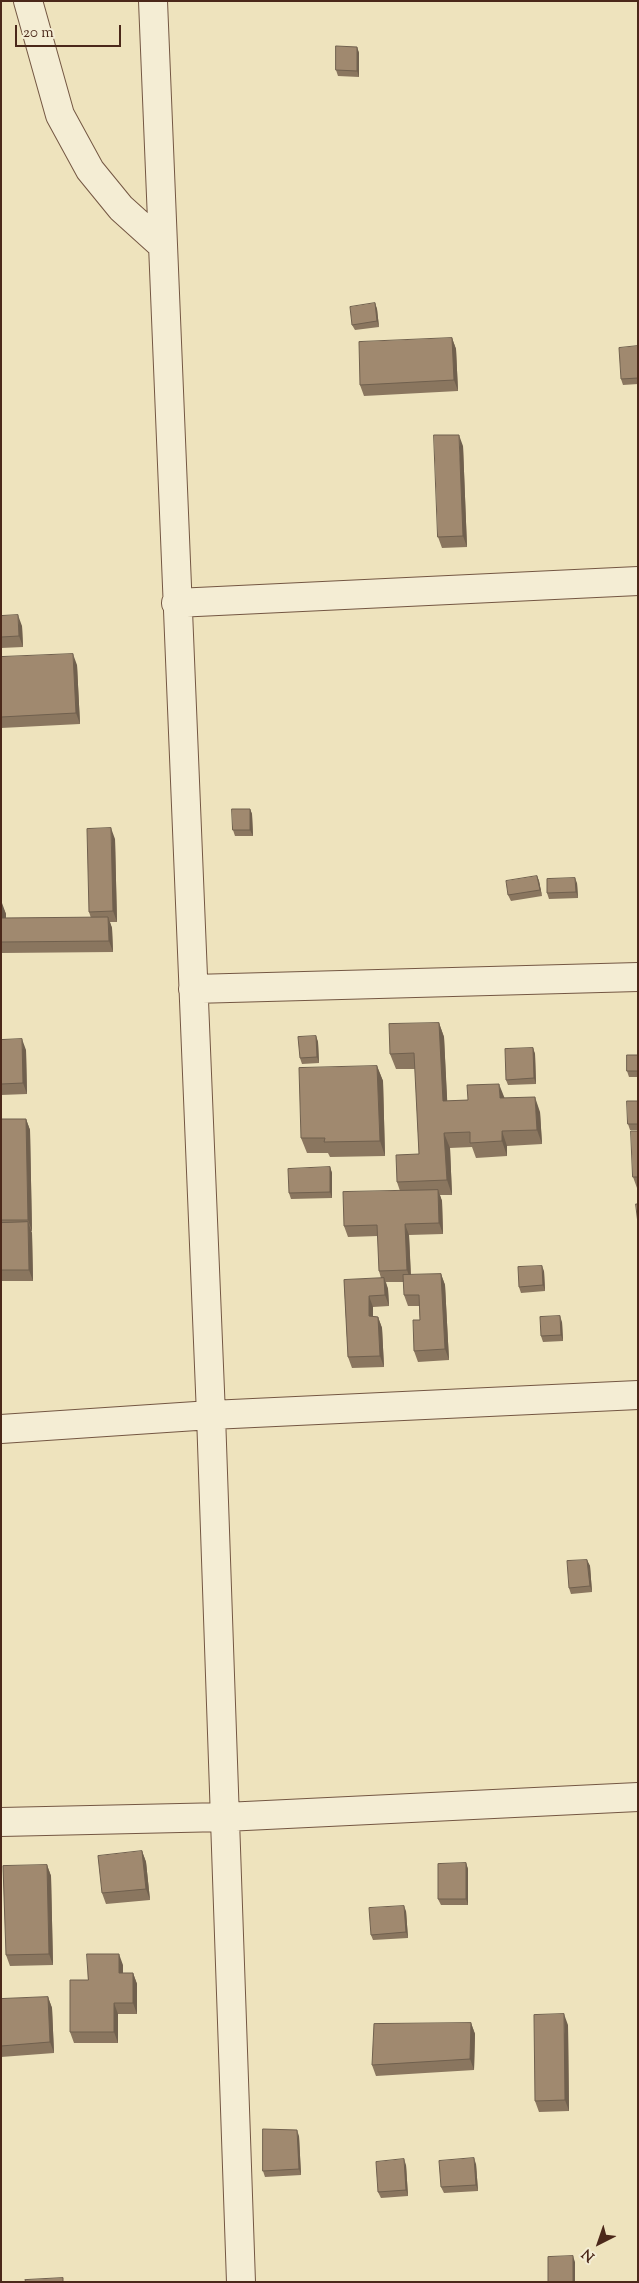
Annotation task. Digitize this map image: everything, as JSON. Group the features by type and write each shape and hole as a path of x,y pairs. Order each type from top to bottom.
{"street":[{"path":"28,1 60,115 64,123 90,170 121,208 162,245"},
{"path":"152,1 211,1416 241,2282"},
{"path":"176,604 638,581"},
{"path":"193,989 638,977"},
{"path":"1,1429 211,1416 638,1395"},
{"path":"1,1822 225,1817 638,1798"}],"building":[{"path":"336,46 357,47 357,71 336,70"},
{"path":"375,303 377,321 352,325 350,307"},
{"path":"452,338 454,380 360,385 359,342"},
{"path":"638,346 638,378 621,379 619,348"},
{"path":"434,435 459,435 463,536 438,537"},
{"path":"18,615 19,636 1,637 1,616"},
{"path":"73,654 76,713 1,717 1,657"},
{"path":"232,809 250,809 250,830 233,830"},
{"path":"111,828 113,911 89,912 87,829"},
{"path":"537,876 540,890 508,895 506,881"},
{"path":"575,878 576,892 547,893 547,879"},
{"path":"1,903 2,918 108,917 109,941 1,942"},
{"path":"439,1023 443,1101 468,1100 467,1085 499,1084 500,1098 535,1097 537,1130 502,1131 502,1141 470,1143 470,1132 444,1133 447,1180 397,1182 396,1155 419,1154 414,1053 390,1054 389,1024"},
{"path":"316,1036 317,1057 300,1058 298,1037"},
{"path":"22,1039 23,1083 1,1084 1,1040"},
{"path":"533,1048 534,1078 506,1080 505,1049"},
{"path":"627,1055 638,1055 638,1071 627,1071"},
{"path":"377,1066 380,1141 324,1142 325,1138 301,1138 299,1068"},
{"path":"627,1101 638,1101 638,1124 628,1124"},
{"path":"1,1119 26,1119 28,1220 1,1220"},
{"path":"631,1131 638,1131 638,1177 633,1177"},
{"path":"330,1167 330,1192 289,1193 288,1169"},
{"path":"438,1190 439,1223 405,1224 407,1270 379,1271 377,1225 344,1226 343,1192"},
{"path":"636,1204 638,1204 638,1223"},
{"path":"28,1222 29,1270 1,1270 1,1223"},
{"path":"542,1266 543,1285 519,1287 518,1267"},
{"path":"441,1274 445,1349 414,1351 413,1320 420,1320 419,1295 404,1295 403,1275"},
{"path":"384,1278 385,1295 369,1296 369,1316 378,1317 380,1356 348,1357 344,1280"},
{"path":"560,1316 561,1335 541,1336 540,1317"},
{"path":"587,1560 590,1586 569,1588 567,1561"},
{"path":"142,1851 146,1889 102,1893 98,1856"},
{"path":"466,1863 466,1899 438,1899 438,1864"},
{"path":"47,1865 49,1954 6,1955 3,1866"},
{"path":"404,1906 406,1932 371,1935 369,1908"},
{"path":"87,1954 119,1954 119,1973 133,1973 133,2003 114,2003 114,2032 70,2032 70,1980 88,1980"},
{"path":"48,1997 50,2042 1,2046 1,1999"},
{"path":"564,2014 565,2100 535,2101 534,2015"},
{"path":"471,2023 470,2059 372,2065 374,2024"},
{"path":"263,2129 297,2130 299,2169 263,2171"},
{"path":"474,2158 476,2185 441,2187 439,2161"},
{"path":"404,2159 406,2190 378,2192 376,2162"},
{"path":"573,2256 573,2282 548,2282 548,2257"},
{"path":"63,2278 63,2282 26,2282 25,2280"}]}
